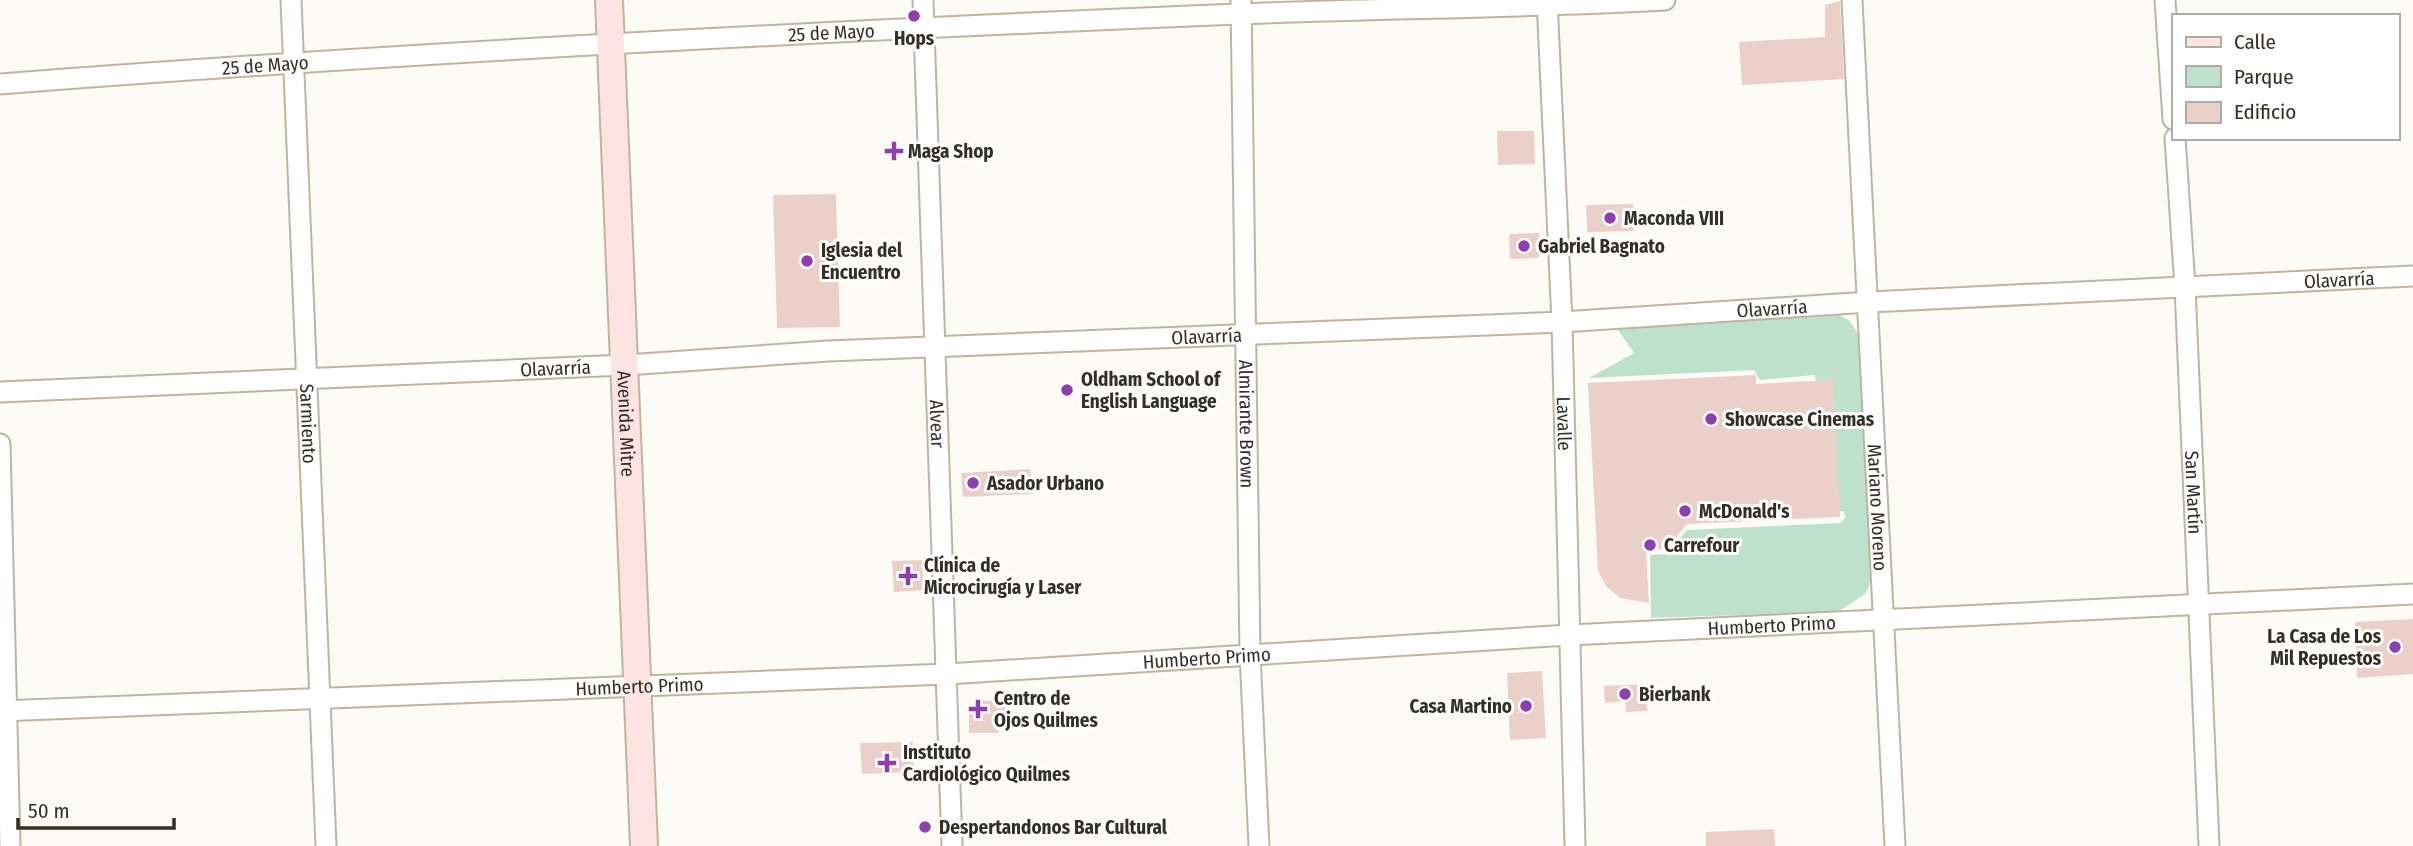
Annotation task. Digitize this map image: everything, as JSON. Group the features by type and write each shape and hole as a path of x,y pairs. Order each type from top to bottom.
{"main road":[{"name":"Avenida Mitre","path":"609,0 644,846"}],"street":[{"name":"Sarmiento","path":"291,0 309,380 326,846"},
{"name":"Alvear","path":"923,0 952,846"},
{"name":"25 de Mayo","path":"0,84 293,61 925,30 1241,7 1665,0"},
{"name":"Mariano Moreno","path":"1852,0 1895,846"},
{"path":"2165,0 2172,104"},
{"name":"Lavalle","path":"1548,3 1562,322 1575,846"},
{"name":"Almirante Brown","path":"1241,7 1250,654 1259,846"},
{"name":"San Martín","path":"2175,140 2185,287 2209,846"},
{"name":"Olavarría","path":"0,392 626,365 1244,333 1562,322 1868,302 2413,276"},
{"path":"0,443 3,711 10,846"},
{"name":"Humberto Primo","path":"3,711 322,701 947,674 1569,635 2197,607 2413,594"}],"green space":[{"path":"1839,315 1849,320 1859,335 1871,581 1865,594 1838,612 1651,618 1650,555 1667,554 1687,530 1840,523 1846,517 1843,511 1824,513 1815,375 1760,380 1754,370 1589,378 1634,353 1616,327"}],"building":[{"path":"1840,1 1844,79 1742,85 1739,42 1825,37 1825,5"},
{"path":"1497,131 1534,131 1535,164 1498,165"},
{"name":"Iglesia del Encuentro","path":"836,194 840,327 777,328 773,195"},
{"name":"Maconda VIII","path":"1633,204 1634,231 1587,232 1586,205"},
{"name":"Gabriel Bagnato","path":"1539,233 1539,258 1510,259 1509,234"},
{"path":"1756,375 1756,384 1833,380 1840,517 1687,524 1667,549 1646,550 1649,603 1620,598 1606,586 1598,571 1588,383"},
{"path":"1030,469 1032,494 963,497 961,473"},
{"name":"Clínica de Microcirugía y Laser","path":"922,560 924,590 894,592 892,561"},
{"name":"La Casa de Los Mil Repuestos","path":"2413,619 2413,674 2357,678 2355,622"},
{"name":"Casa Martino","path":"1542,671 1546,738 1510,740 1507,673"},
{"name":"Bierbank","path":"1646,684 1647,711 1626,712 1625,701 1605,703 1604,686"},
{"path":"1008,700 1008,721 998,721 999,733 969,733 969,714 978,701"},
{"name":"Instituto Cardiológico Quilmes","path":"913,742 914,772 862,774 860,743"},
{"path":"1774,829 1775,846 1706,846 1706,832"}],"place":[{"name":"Hops","path":"914,16"},
{"name":"Maga Shop","path":"894,151"},
{"name":"Maconda VIII","path":"1610,218"},
{"name":"Gabriel Bagnato","path":"1524,246"},
{"name":"Iglesia del Encuentro","path":"807,261"},
{"name":"Oldham School of English Language","path":"1067,390"},
{"name":"Showcase Cinemas","path":"1711,419"},
{"name":"Asador Urbano","path":"973,483"},
{"name":"McDonald's","path":"1685,511"},
{"name":"Carrefour","path":"1650,545"},
{"name":"Clínica de Microcirugía y Laser","path":"908,576"},
{"name":"La Casa de Los Mil Repuestos","path":"2395,647"},
{"name":"Bierbank","path":"1625,694"},
{"name":"Casa Martino","path":"1526,706"},
{"name":"Centro de Ojos Quilmes","path":"978,709"},
{"name":"Instituto Cardiológico Quilmes","path":"887,763"},
{"name":"Despertandonos Bar Cultural","path":"925,827"}]}
